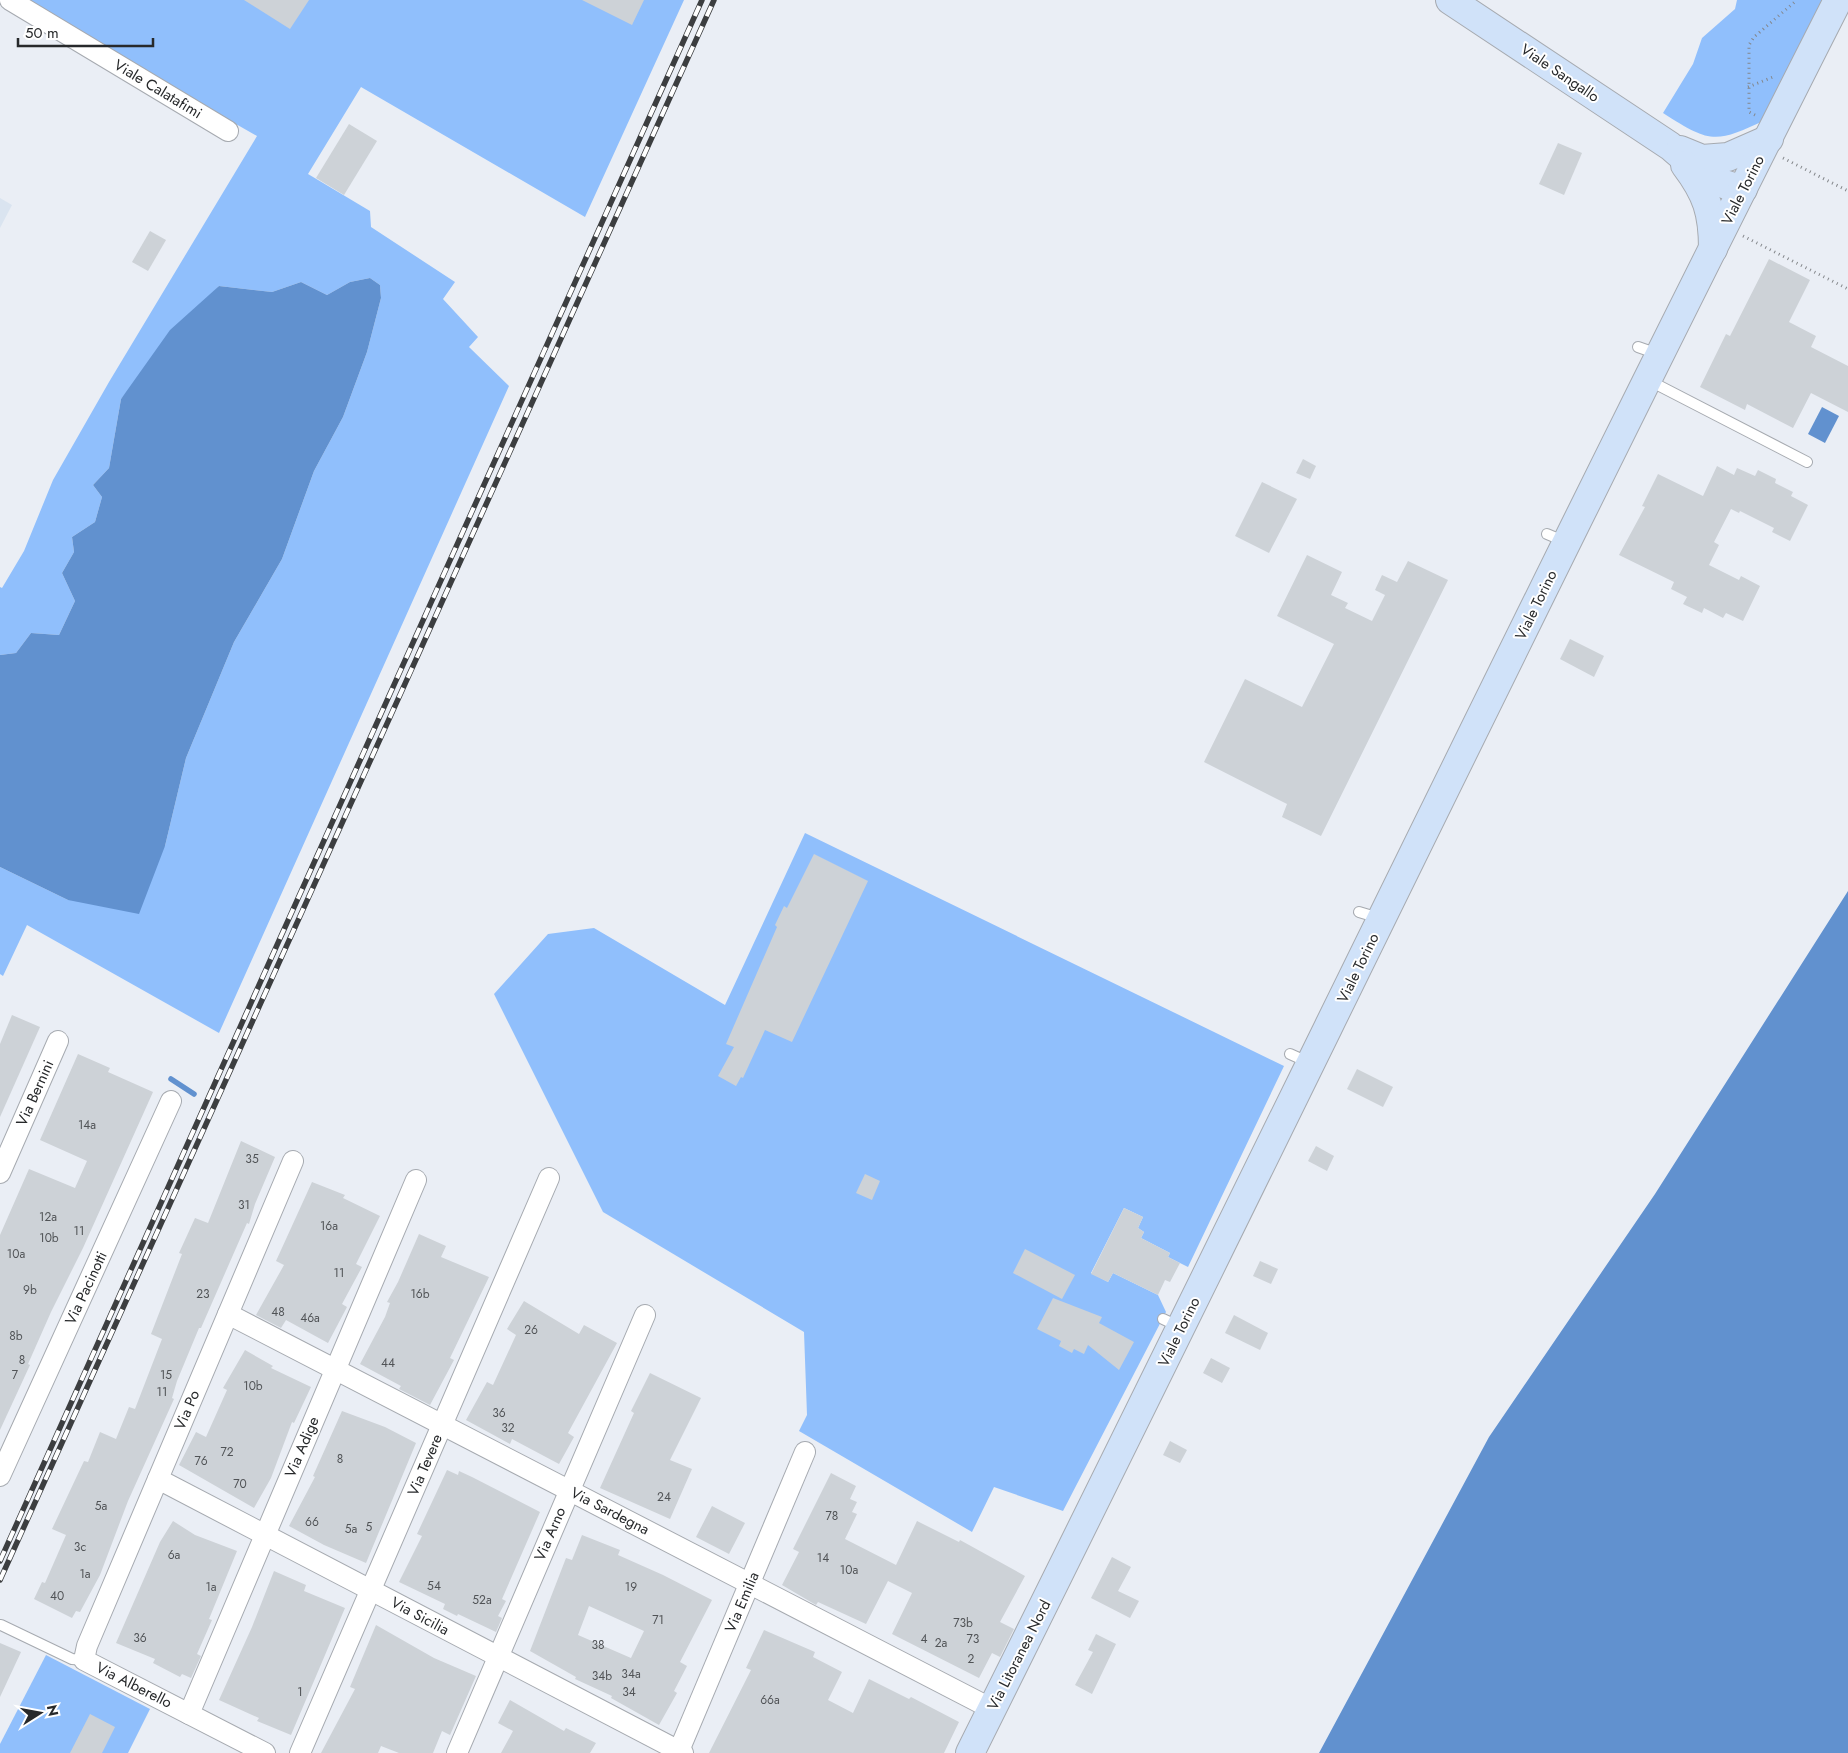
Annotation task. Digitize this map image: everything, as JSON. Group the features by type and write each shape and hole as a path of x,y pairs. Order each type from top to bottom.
{"street":[{"name":"Viale Calatafimi","path":"10,0 228,132"},
{"name":"Viale Sangallo","path":"1450,0 1670,146 1727,175 1743,190"},
{"name":"Viale Torino","path":"1068,1557 1172,1323 1370,915 1557,538 1647,379 1649,351 1713,249 1743,190 1775,140 1838,0"},
{"name":"Viale Sangallo","path":"1670,146 1702,159 1728,157 1775,140"},
{"name":"Viale Sangallo","path":"1670,146 1687,168 1707,202 1713,221 1713,249"},
{"name":"Via Bernini","path":"0,1173 58,1041"},
{"name":"Via Pacinotti","path":"0,1476 171,1101"},
{"name":"Via Po","path":"84,1660 87,1646 293,1161"},
{"name":"Via Tevere","path":"300,1753 549,1178"},
{"name":"Via Adige","path":"189,1714 416,1180"},
{"name":"Via Sardegna","path":"228,1314 992,1709"},
{"name":"Via Arno","path":"457,1753 645,1315"},
{"name":"Via Emilia","path":"680,1752 806,1452"},
{"name":"Via Sicilia","path":"158,1479 680,1752"},
{"name":"Via Litoranea Nord","path":"970,1753 1068,1557"},
{"name":"Via Alberello","path":"84,1660 265,1753"}],"lane":[{"path":"1647,379 1806,462"},
{"name":"Via Alberello","path":"1,1625 72,1658 84,1660"}],"path":[{"path":"1797,0 1754,37 1747,54 1749,112 1775,140 1848,191"},
{"path":"1742,235 1848,289"}],"shaded area":[{"path":"19,0 684,0 585,217 361,87 308,174 370,211 371,227 455,282 443,299 478,337 469,347 509,386 219,1033 27,925 3,976 0,974 0,867 68,900 165,846 186,758 234,642 282,559 314,471 343,417 367,352 381,298 380,285 370,278 350,282 327,295 301,282 272,292 219,286 121,399 109,468 93,485 102,497 95,522 72,537 74,552 62,573 75,601 59,635 31,633 16,653 0,655 0,587 2,588 24,551 53,480 109,382 257,136"},
{"path":"1737,0 1829,0 1765,120 1723,136 1703,135 1663,113 1693,64 1702,38 1735,9"},
{"path":"0,198 12,205 0,228"},
{"path":"370,278 380,285 381,298 367,352 343,417 314,471 282,559 234,642 186,758 165,846 139,914 68,900 0,867 0,655 16,653 31,633 59,635 75,601 62,573 74,552 72,537 95,522 102,497 93,485 109,468 121,399 170,330 219,286 272,292 301,282 327,295 350,282"},
{"path":"1822,407 1839,416 1825,443 1808,434"},
{"path":"805,833 1284,1066 1188,1267 1168,1257 1170,1253 1141,1238 1144,1232 1138,1228 1143,1217 1124,1208 1091,1273 1108,1282 1113,1273 1158,1295 1166,1312 1063,1511 994,1487 972,1532 799,1431 807,1415 804,1332 603,1212 494,994 548,934 594,928 725,1005"},
{"path":"1848,891 1848,1753 1319,1753 1489,1437 1655,1194"},
{"path":"46,1655 150,1709 128,1753 0,1753 0,1744"}],"building":[{"path":"244,0 309,0 290,29"},
{"path":"582,0 644,0 632,25"},
{"path":"349,124 377,141 344,195 316,178"},
{"path":"1558,143 1582,153 1564,195 1539,184"},
{"path":"150,231 166,240 148,271 132,262"},
{"path":"1769,259 1810,280 1789,322 1816,336 1811,347 1848,366 1848,412 1811,393 1793,428 1747,404 1745,410 1700,387 1726,334 1730,336"},
{"path":"1303,459 1316,466 1310,479 1296,473"},
{"path":"1717,466 1734,475 1737,468 1755,476 1758,470 1776,479 1775,483 1793,492 1791,496 1808,505 1790,541 1772,532 1774,528 1740,511 1739,513 1731,509 1714,542 1719,545 1709,565 1739,580 1741,576 1760,586 1743,621 1726,613 1723,618 1704,608 1702,613 1683,604 1687,597 1671,589 1674,582 1619,555 1645,507 1642,506 1658,474 1703,496"},
{"path":"1262,482 1297,499 1269,553 1235,536"},
{"path":"1307,555 1342,572 1331,595 1348,603 1345,608 1372,621 1385,595 1375,590 1382,575 1397,582 1408,561 1448,580 1321,836 1282,817 1287,804 1204,762 1245,679 1302,707 1334,644 1277,616"},
{"path":"1570,639 1604,656 1594,677 1560,659"},
{"path":"814,854 868,881 792,1042 765,1030 743,1078 741,1077 736,1086 718,1076 734,1047 726,1044 777,927 775,925 784,906 787,908"},
{"path":"12,1015 40,1027 0,1117 0,1044"},
{"path":"78,1054 110,1068 108,1072 153,1092 83,1248 51,1312 28,1364 30,1365 0,1430 0,1235 29,1169 75,1188 87,1161 40,1140"},
{"path":"1357,1069 1393,1087 1383,1107 1347,1089"},
{"path":"241,1141 275,1157 255,1204 249,1224 247,1223 201,1328 199,1328 177,1381 172,1398 174,1399 128,1501 100,1575 80,1612 76,1611 72,1618 34,1599 42,1582 45,1583 66,1535 52,1529 84,1461 88,1462 100,1432 116,1439 129,1407 135,1409 162,1339 151,1334 182,1254 179,1253 195,1218 208,1223"},
{"path":"1316,1146 1334,1156 1327,1171 1308,1161"},
{"path":"865,1174 880,1181 872,1200 856,1193"},
{"path":"312,1182 345,1195 343,1198 380,1216 356,1264 362,1267 342,1304 347,1307 328,1343 286,1320 281,1328 256,1315 284,1265 276,1261"},
{"path":"1124,1208 1143,1217 1138,1228 1144,1232 1141,1238 1170,1253 1168,1257 1180,1263 1170,1282 1165,1280 1158,1295 1113,1273 1108,1282 1091,1274"},
{"path":"419,1234 446,1246 441,1257 489,1277 450,1358 454,1360 430,1405 399,1389 401,1386 360,1364 385,1317 390,1303 387,1302"},
{"path":"1025,1249 1075,1275 1062,1299 1013,1273"},
{"path":"1260,1261 1278,1269 1271,1284 1253,1276"},
{"path":"1053,1298 1102,1317 1099,1323 1134,1342 1119,1370 1088,1345 1084,1354 1074,1349 1072,1353 1059,1346 1061,1341 1037,1329"},
{"path":"524,1301 579,1334 584,1325 617,1343 568,1433 574,1437 559,1464 512,1439 510,1444 466,1420 487,1382 493,1385 516,1335 507,1329"},
{"path":"1234,1315 1268,1333 1260,1350 1225,1333"},
{"path":"245,1350 273,1366 271,1368 311,1387 294,1423 292,1422 271,1478 254,1508 179,1465 196,1432 206,1437 227,1390 223,1388"},
{"path":"1211,1358 1230,1368 1222,1383 1203,1373"},
{"path":"650,1373 701,1398 670,1460 692,1469 670,1519 600,1488 634,1413 631,1411"},
{"path":"342,1411 385,1427 416,1443 366,1563 324,1545 289,1526 315,1477 313,1476"},
{"path":"1170,1441 1187,1450 1180,1463 1163,1455"},
{"path":"447,1470 458,1475 459,1471 540,1512 502,1599 506,1601 498,1616 502,1618 496,1632 443,1609 445,1604 399,1582 422,1536 417,1534"},
{"path":"831,1473 856,1486 850,1499 857,1502 852,1512 857,1514 845,1539 896,1565 917,1521 959,1542 960,1540 1025,1576 1000,1622 1014,1629 1000,1657 992,1653 979,1678 892,1634 912,1593 888,1581 866,1624 818,1602 816,1605 782,1585 799,1552 793,1549"},
{"path":"712,1506 745,1523 729,1554 696,1537"},
{"path":"173,1521 195,1535 237,1551 209,1619 212,1620 197,1654 201,1656 191,1678 182,1674 180,1677 153,1663 155,1659 116,1643 160,1542"},
{"path":"582,1535 620,1550 618,1555 712,1600 680,1662 687,1666 674,1691 677,1693 659,1725 611,1698 612,1696 575,1679 576,1677 530,1651 566,1558 572,1560","holes":["589,1606 644,1631 631,1658 578,1635"]},
{"path":"1112,1557 1131,1567 1118,1591 1139,1601 1130,1618 1091,1598"},
{"path":"274,1571 306,1585 304,1591 345,1608 291,1735 257,1721 259,1718 219,1700 252,1627"},
{"path":"376,1625 434,1658 476,1676 450,1735 442,1731 433,1753 399,1753 381,1746 378,1753 321,1753 355,1689 350,1687"},
{"path":"764,1630 815,1652 813,1657 842,1672 828,1700 853,1713 869,1679 909,1699 911,1697 959,1722 944,1753 709,1753 751,1670 746,1668"},
{"path":"1096,1634 1116,1644 1092,1694 1075,1685 1093,1652 1088,1650"},
{"path":"0,1643 21,1652 0,1697"},
{"path":"510,1700 564,1731 566,1728 596,1743 590,1753 501,1753 513,1731 498,1723"},
{"path":"90,1714 115,1727 102,1753 70,1753"}],"waterway":[{"path":"171,1079 194,1094"}],"railway":[{"path":"0,1561 702,0"},
{"path":"0,1580 714,0"}]}
